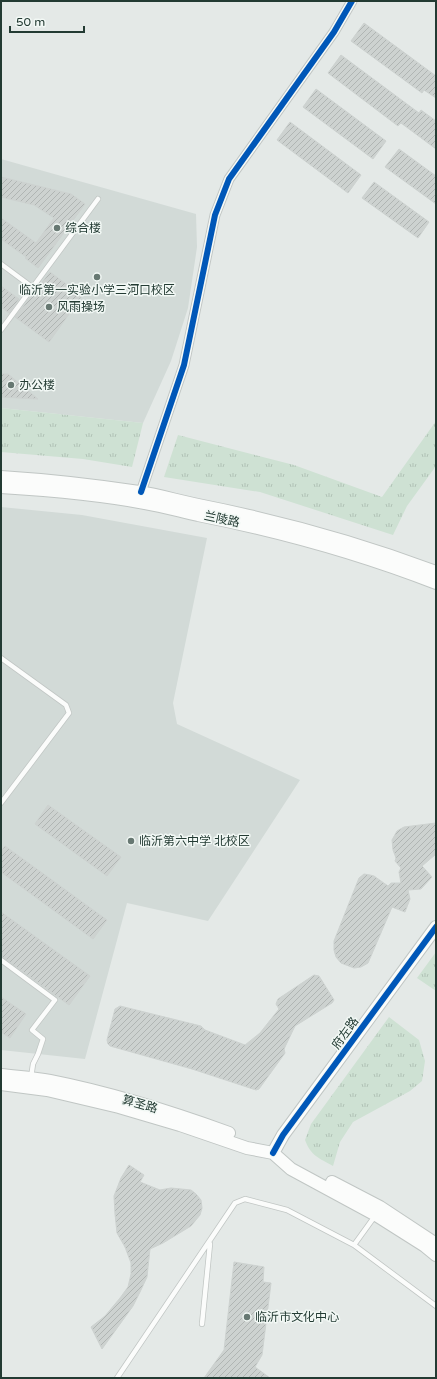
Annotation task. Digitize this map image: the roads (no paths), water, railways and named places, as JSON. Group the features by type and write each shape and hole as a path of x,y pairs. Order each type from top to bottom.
{"main road":[{"name":"兰陵路","path":"1,477 54,481 142,492 284,524 355,544 436,572"},
{"name":"兰陵路","path":"1,486 53,490 145,503 249,525 352,553 410,572 436,583"},
{"name":"府左路","path":"273,1153 283,1135 436,927"},
{"name":"府左路","path":"273,1153 288,1138 436,935"},
{"name":"算圣路","path":"1,1075 48,1080 114,1096 176,1114 253,1142 380,1207 436,1244"},
{"name":"算圣路","path":"1,1084 47,1090 119,1106 247,1148 273,1153 291,1169 376,1215 425,1246 436,1255"}],"street":[{"path":"142,492 184,366 215,215 229,179 334,32 352,1"}],"lane":[{"path":"1,330 98,199"},
{"path":"1,264 32,287"},
{"path":"1,658 66,706 69,713 1,802"},
{"path":"1,960 55,1000 32,1030 43,1039 33,1064 30,1078"},
{"path":"117,1378 236,1203 245,1199 287,1210 354,1245 436,1306"},
{"path":"354,1245 376,1215"},
{"path":"202,1324 210,1242"}],"place":[{"name":"综合楼","path":"57,228"},
{"name":"临沂第一实验小学三河口校区","path":"97,277"},
{"name":"风雨操场","path":"49,307"},
{"name":"办公楼","path":"11,385"},
{"name":"临沂第六中学 北校区","path":"131,841"},
{"name":"临沂市文化中心","path":"247,1317"}]}
